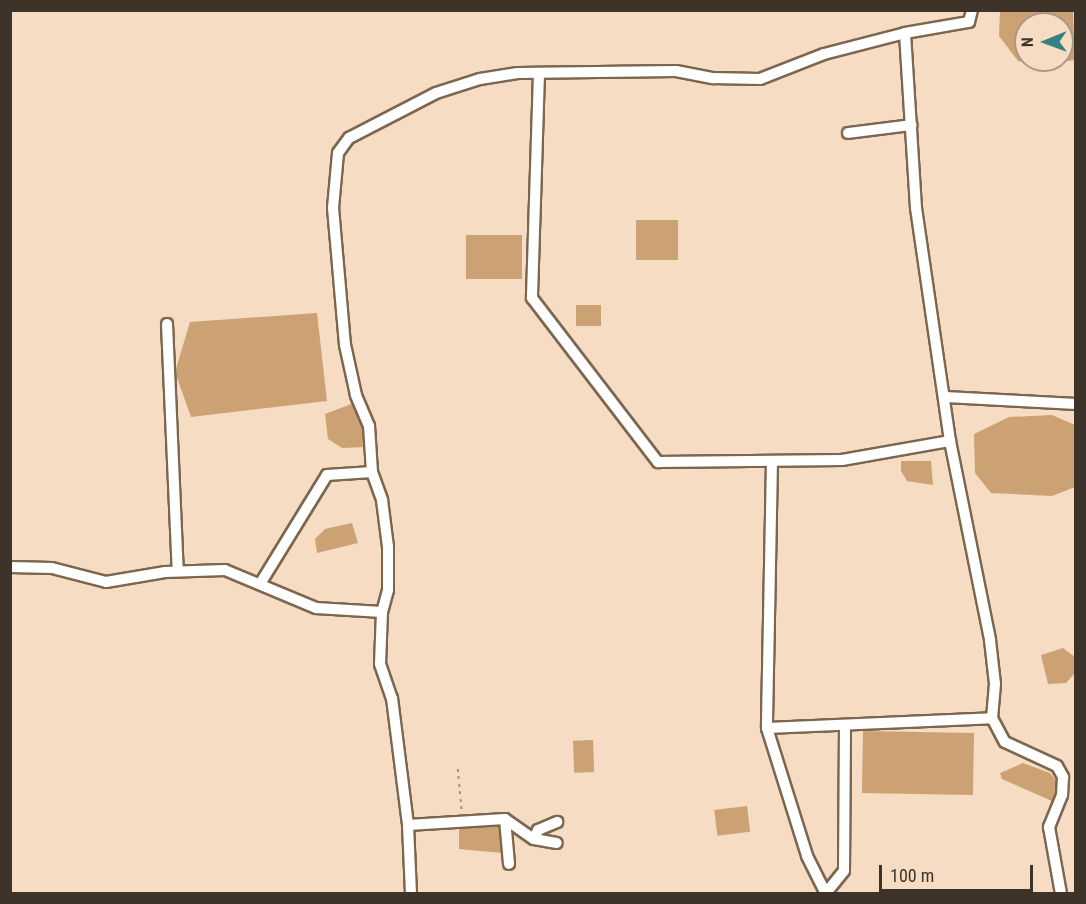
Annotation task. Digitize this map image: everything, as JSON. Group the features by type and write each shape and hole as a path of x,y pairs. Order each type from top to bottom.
{"street":[{"path":"411,894 408,825 392,698 380,664 382,612 388,590 388,547 382,500 372,472 369,426 356,395 345,345 333,208 338,153 349,138 436,93 480,79 539,73 676,70 713,78 760,79 824,54 905,33 969,22 972,10"},
{"path":"905,33 916,208 946,397 950,441 990,640 995,684 992,718 1005,742 1057,766 1064,777 1062,795 1049,827 1061,894"},
{"path":"539,73 532,298 658,462 842,460 950,441"},
{"path":"848,133 911,125"},
{"path":"167,324 178,571"},
{"path":"946,397 1076,404"},
{"path":"772,461 767,728 807,856 826,893 844,871 845,725"},
{"path":"260,584 327,475 372,472"},
{"path":"10,567 52,568 106,582 178,571 225,570 316,608 382,612"},
{"path":"767,728 992,718"},
{"path":"408,825 505,819 534,839 558,843"},
{"path":"505,819 509,864"},
{"path":"534,839 538,830 557,822"}],"path":[{"path":"458,769 463,821"}],"shaded area":[{"path":"1000,11 1073,11 1014,12 1014,56 999,36"},
{"path":"636,220 678,220 678,260 636,260"},
{"path":"466,235 522,235 522,279 466,279"},
{"path":"576,305 601,305 601,326 576,326"},
{"path":"317,313 327,401 191,417 175,372 190,322"},
{"path":"354,403 368,438 365,447 342,448 328,439 325,414"},
{"path":"1052,415 1075,425 1075,487 1052,496 991,493 975,473 974,434 1009,417"},
{"path":"901,461 931,461 933,485 907,481 901,471"},
{"path":"352,523 358,543 317,553 315,539 325,529"},
{"path":"1063,648 1075,657 1075,673 1066,683 1048,684 1041,655"},
{"path":"863,731 974,733 973,795 862,793"},
{"path":"593,740 594,772 574,773 573,741"},
{"path":"1023,763 1050,773 1058,783 1052,801 1002,779 1000,773"},
{"path":"747,806 750,832 717,836 714,810"},
{"path":"501,823 502,853 459,849 459,826"}]}
